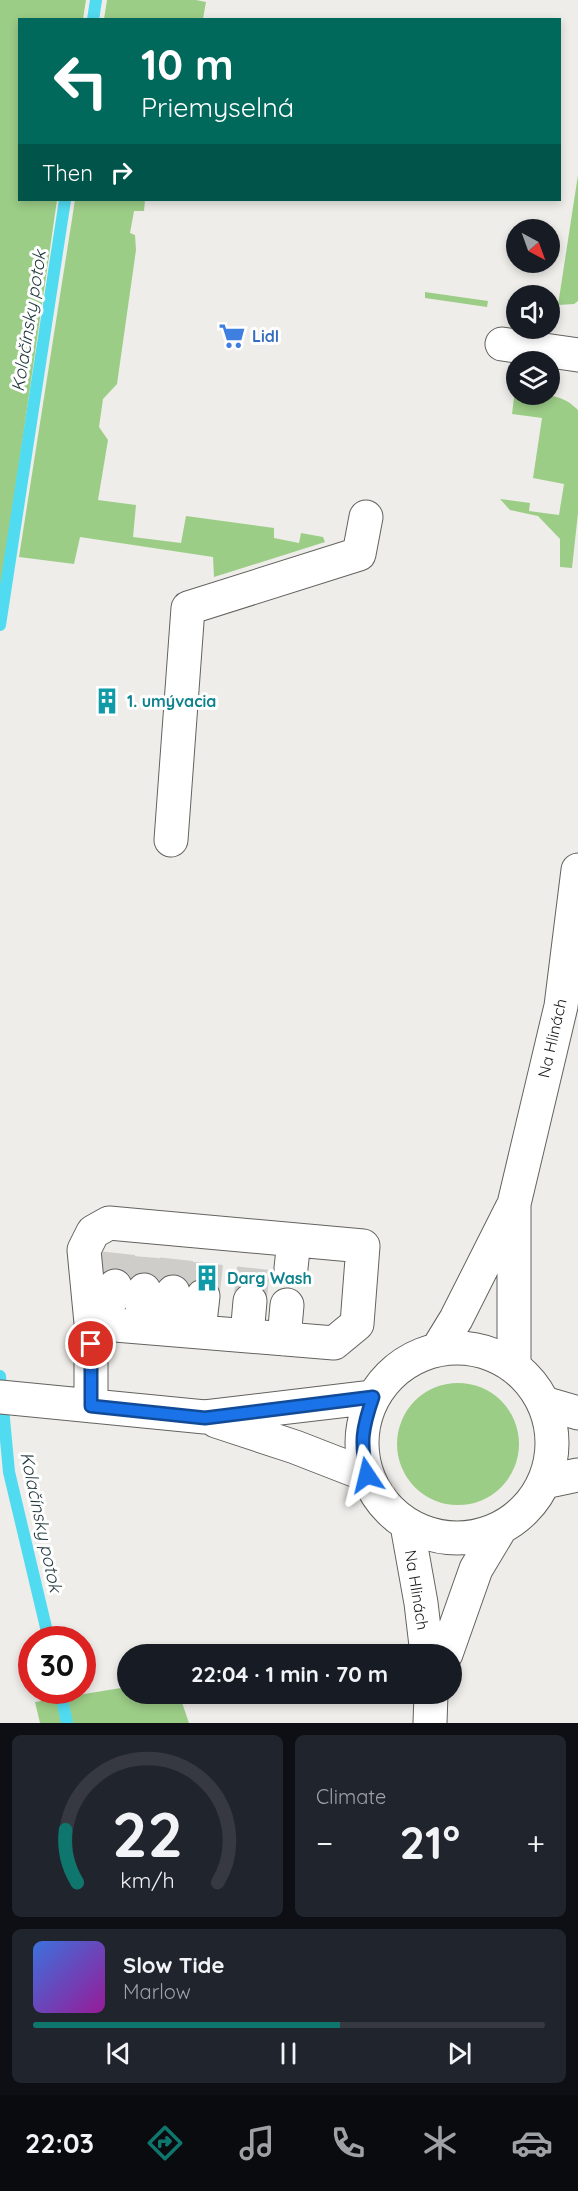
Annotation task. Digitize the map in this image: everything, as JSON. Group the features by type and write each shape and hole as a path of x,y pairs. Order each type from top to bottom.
{"street":[{"path":"502,344 578,355"},
{"path":"171,840 188,608 359,554 366,518"},
{"name":"Na Hlinách","path":"514,1367 514,1204 573,953 578,870"},
{"name":"Na Hlinách","path":"437,1350 456,1319 514,1204"},
{"path":"91,1323 334,1343 357,1324 363,1246 292,1254 164,1241 109,1223 93,1232 84,1250 91,1323 91,1406"},
{"path":"91,1323 114,1296 159,1291"},
{"path":"159,1291 170,1329"},
{"path":"159,1291 170,1329"},
{"path":"247,1335 250,1301"},
{"path":"284,1339 287,1305"},
{"path":"464,1348 491,1354 514,1367 531,1383 544,1403 552,1429 551,1456 544,1482 526,1509 500,1528 470,1538 437,1536 407,1525 382,1503 367,1475 362,1449 364,1422 373,1397 390,1375 411,1359 437,1350 464,1348"},
{"path":"0,1397 205,1418 295,1447 367,1475"},
{"path":"205,1418 373,1397"},
{"path":"544,1403 578,1413"},
{"path":"544,1482 578,1475"},
{"name":"Na Hlinách","path":"407,1525 426,1644"},
{"name":"Na Hlinách","path":"450,1644 476,1569 500,1528"}],"green space":[{"path":"0,0 86,0 83,18 18,18 18,201 57,201 0,597"},
{"path":"107,0 206,2 203,18 104,18"},
{"path":"578,175 578,301 574,304 560,305"},
{"path":"75,201 145,201 144,211 134,211 130,233 135,235 136,250 117,384 103,399 99,427 108,440 98,500 136,505 133,537 181,543 186,516 274,528 274,538 299,543 301,533 323,537 325,542 214,577 213,557 80,537 74,564 19,557"},
{"path":"425,292 488,301 487,307 425,298"},
{"path":"560,398 578,410 578,513 572,568 560,567 560,539 538,516 510,510 500,499 530,503 529,511 559,515 564,484 533,478 542,418 512,414 513,405 560,405"},
{"path":"458,1383 481,1388 492,1393 501,1401 509,1410 514,1421 519,1444 514,1467 509,1478 501,1487 492,1495 481,1500 458,1505 435,1500 424,1495 415,1487 407,1478 402,1467 397,1444 402,1421 407,1410 415,1401 424,1393 435,1388"},
{"path":"117,1689 117,1704 182,1704 189,1723 40,1723 35,1704 96,1704 96,1692"}],"waterway":[{"name":"Kolačínsky potok","path":"93,18 96,0"},
{"name":"Kolačínsky potok","path":"0,625 65,201"},
{"name":"Kolačínsky potok","path":"0,1376 9,1472 46,1626"},
{"name":"Kolačínsky potok","path":"63,1704 67,1723"}],"tunnel":[{"path":"115,1286 119,1249"},
{"path":"144,1290 147,1253"},
{"path":"173,1292 177,1256"},
{"path":"203,1296 207,1259"},
{"path":"250,1301 254,1264"}],"place":[{"name":"Lidl","path":"232,336"},
{"name":"1. umývacia","path":"107,701"},
{"name":"Darg Wash","path":"207,1278"}],"route":[{"path":"91,1344 91,1406 205,1418 373,1397 364,1422 362,1449 367,1475"}]}
